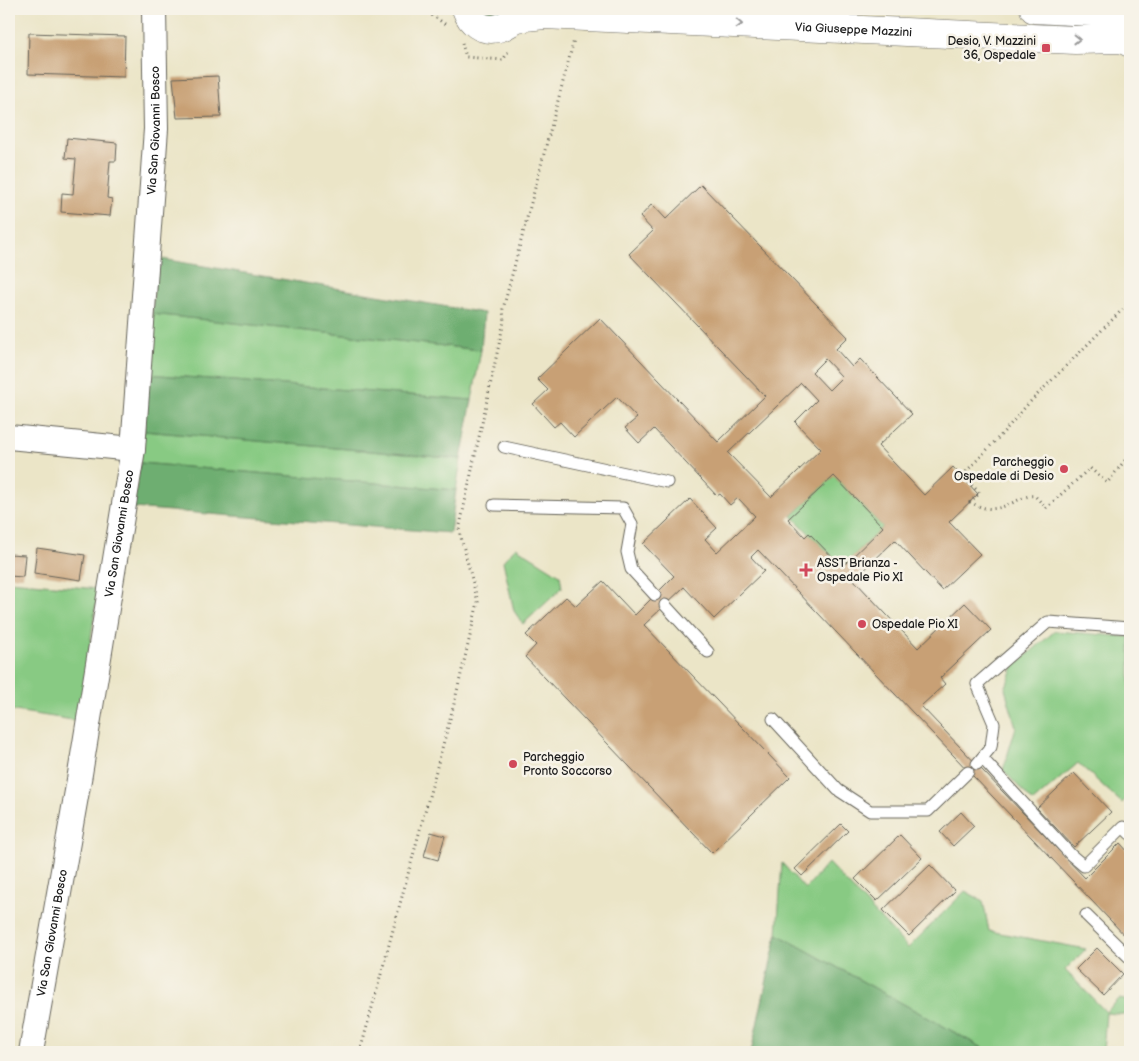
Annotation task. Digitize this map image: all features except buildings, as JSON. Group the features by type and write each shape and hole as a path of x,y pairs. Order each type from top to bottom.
{"street":[{"name":"Via San Giovanni Bosco","path":"31,1052 80,774 133,449 156,129 154,9"},
{"path":"1034,9 1130,14"},
{"path":"463,11 475,23 484,28 495,29 506,26 518,14"},
{"name":"Via Giuseppe Mazzini","path":"518,14 1066,39 1122,39 1130,44"},
{"path":"9,437 133,449"}],"lane":[{"path":"504,447 667,482"},
{"path":"494,505 623,508 632,524 628,552 631,569 655,595"},
{"path":"664,605 708,652"},
{"path":"773,719 838,790 870,811 928,811 976,765 991,747 994,724 977,684 1048,622 1130,628"},
{"path":"976,765 1071,856 1084,866 1124,827 1130,834"},
{"path":"1086,915 1130,958"}],"path":[{"path":"360,1052 454,704 478,602 459,530 504,321 503,309 579,17"},
{"path":"1130,302 1028,404 962,476 980,494 970,502 982,509 998,508 1028,495 1035,496 1046,508 1090,468 1107,484 1126,459 1130,463"}],"green space":[{"path":"474,9 511,9 499,19"},
{"path":"156,258 484,313 481,350 152,314"},
{"path":"152,314 481,350 472,400 147,374"},
{"path":"147,374 472,400 461,459 144,431"},
{"path":"144,431 461,459 456,490 140,463"},
{"path":"140,463 456,490 450,533 133,508"},
{"path":"834,476 883,527 842,567 792,516"},
{"path":"516,547 560,575 562,588 523,624 514,611 503,561"},
{"path":"9,581 98,589 79,721 9,710"},
{"path":"1055,631 1130,637 1130,795 1122,803 1078,763 1033,802 1003,770 1016,727 1005,689 1014,666"},
{"path":"782,863 805,889 828,863 908,948 965,891 983,901 989,931 1086,949 1065,970 1106,1012 1119,999 1130,1001 1130,1015 1106,1013 1103,1052 990,1052 777,934"},
{"path":"777,934 990,1052 751,1052"}],"place":[{"name":"Desio, V. Mazzini 36, Ospedale","path":"1046,48"},
{"name":"Parcheggio Ospedale di Desio","path":"1064,469"},
{"name":"ASST Brianza - Ospedale Pio XI","path":"806,570"},
{"name":"Ospedale Pio XI","path":"862,624"},
{"name":"Parcheggio Pronto Soccorso","path":"513,764"}]}
